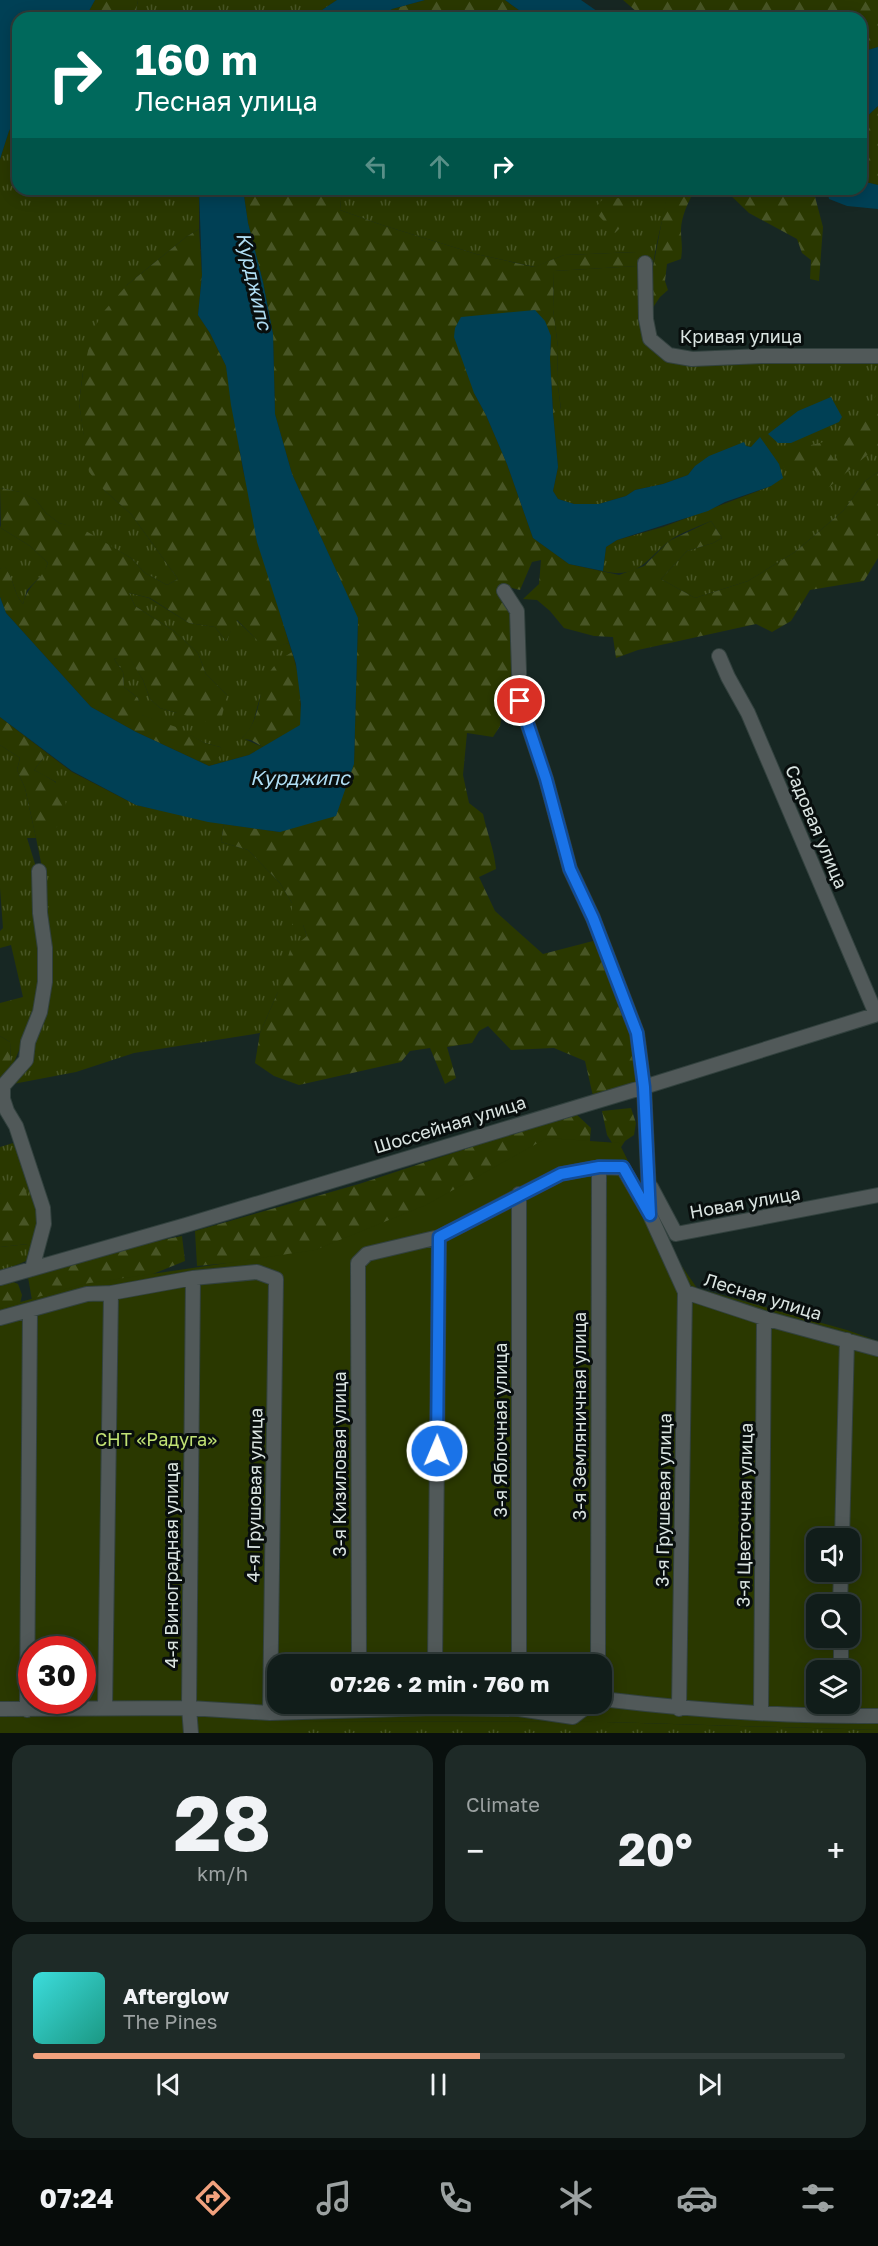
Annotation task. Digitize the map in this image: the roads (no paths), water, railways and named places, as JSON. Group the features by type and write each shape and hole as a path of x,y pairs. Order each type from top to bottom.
{"street":[{"name":"Кривая улица","path":"645,263 646,319 650,339 669,355 683,359 878,356"},
{"name":"Лесная улица","path":"504,591 517,611 520,701 546,779 570,869 593,918 637,1033 644,1087 650,1215"},
{"name":"Садовая улица","path":"719,656 748,713 877,1014"},
{"path":"32,1269 44,1224 43,1208 16,1126 3,1099 3,1086 26,1060 28,1042 40,1011 45,982 45,948 40,913 39,871"},
{"name":"Шоссейная улица","path":"0,1278 644,1087 877,1014"},
{"name":"Лесная улица","path":"358,1263 367,1254 439,1237 561,1174 599,1167 623,1167 650,1215 685,1292 764,1318 878,1349"},
{"name":"3-я Земляничная улица","path":"598,1654 599,1167"},
{"name":"Новая улица","path":"649,1183 676,1234 878,1195"},
{"name":"3-я Яблочная улица","path":"519,1194 519,1654"},
{"path":"435,1654 439,1237"},
{"name":"3-я Кизиловая улица","path":"358,1263 359,1654"},
{"name":"4-я Грушовая улица","path":"193,1278 257,1272 276,1279 271,1654"},
{"path":"0,1318 87,1294 111,1293 193,1278"},
{"name":"4-я Виноградная улица","path":"191,1733 189,1708 193,1278"},
{"name":"3-я Грушевая улица","path":"679,1708 685,1292"},
{"path":"105,1708 111,1293"},
{"path":"28,1636 30,1310"},
{"name":"3-я Цветочная улица","path":"761,1712 764,1318"},
{"path":"842,1528 847,1340"},
{"path":"612,1700 679,1708 761,1712 806,1711"},
{"path":"96,1708 189,1708 267,1713"},
{"path":"0,1709 18,1710"},
{"path":"860,1713 878,1716"},
{"path":"558,1714 573,1717 577,1714"}],"water":[{"path":"0,0 95,0 88,12 12,12 12,126 0,159"},
{"path":"337,0 425,0 388,12 319,12"},
{"path":"505,0 581,0 598,12 522,12"},
{"path":"878,47 878,106 867,116 867,50"},
{"path":"867,182 878,185 878,209 847,206 829,199 828,195 867,195"},
{"name":"Курджипс","path":"199,195 244,195 273,334 275,414 292,474 358,618 354,764 336,816 280,832 208,822 136,805 72,771 0,717 0,597 6,613 91,707 136,732 209,766 249,755 300,725 301,704 296,664 257,542 231,405 226,366 210,333 198,315 202,275"},
{"path":"535,310 545,321 551,336 550,359 558,467 553,491 558,499 574,504 599,504 626,496 635,490 663,484 688,475 695,466 709,456 744,442 746,446 751,447 760,437 779,464 783,478 771,486 725,502 708,511 617,540 606,547 603,571 569,564 533,538 507,464 474,393 454,337 455,328 461,317"},
{"path":"831,397 842,417 839,422 791,443 778,443 768,434 798,411"}],"park label":[{"name":"СНТ «Радуга»","path":"156,1440"}]}
